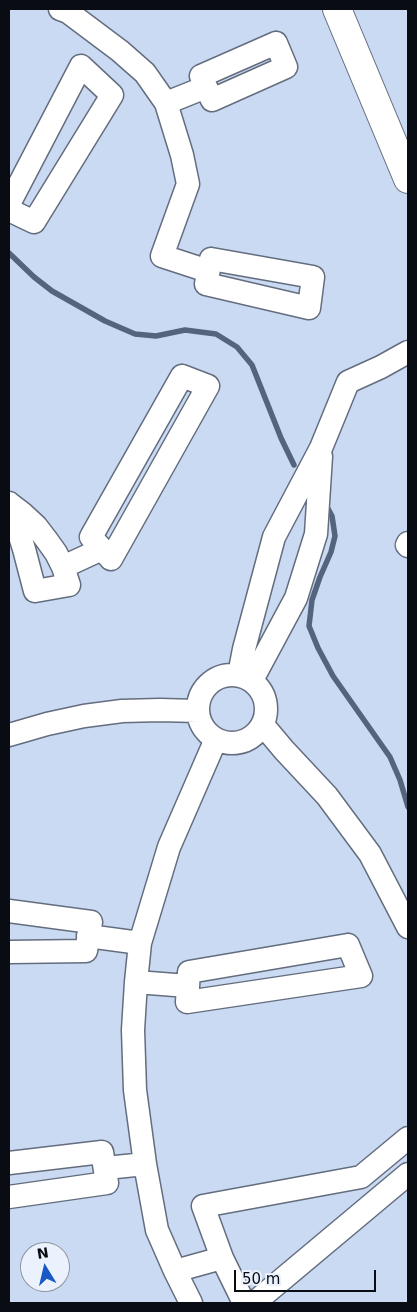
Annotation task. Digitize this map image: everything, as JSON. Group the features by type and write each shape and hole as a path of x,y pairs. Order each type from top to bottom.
{"main road":[{"path":"337,9 408,179"}],"street":[{"path":"60,9 68,12 120,50 145,73 166,103 182,155 188,184 162,256 208,271"},
{"path":"96,80 120,50"},
{"path":"9,204 81,66 112,95 34,222 9,210"},
{"path":"166,103 206,87"},
{"path":"246,678 244,650 274,537 321,448 348,382 408,352"},
{"path":"182,376 208,386 111,559 102,549 91,537 182,376"},
{"path":"246,678 296,598 316,534 321,448"},
{"path":"9,504 36,526 56,553 69,584 35,591 9,504"},
{"path":"63,567 102,549"},
{"path":"229,674 246,678 260,687 264,696 267,706 263,725 256,734 237,743 216,739 206,732 200,722 198,710 203,690 210,682 229,674"},
{"path":"9,735 84,716 122,711 198,710"},
{"path":"263,725 327,796 370,854 408,928"},
{"path":"191,1303 157,1230 145,1164 135,1090 133,1030 140,942 169,847 216,739"},
{"path":"9,911 91,922 86,952 9,952"},
{"path":"88,936 140,942"},
{"path":"348,945 361,976 187,1002 188,986 189,972 348,945"},
{"path":"136,982 188,986"},
{"path":"244,1303 222,1258 203,1206 361,1177 408,1138"},
{"path":"9,1164 102,1152 107,1182 9,1197"},
{"path":"106,1168 145,1164"},
{"path":"254,1303 408,1174"},
{"path":"175,1272 222,1258"}],"shaded area":[{"path":"9,9 408,9 408,1303 9,1303"}],"waterway":[{"path":"9,253 52,291 105,321 135,334 156,336 185,330 216,334 237,347 252,365 281,438 294,465"},
{"path":"326,505 332,516 335,536 331,552 312,600 309,626 333,676 390,757 400,780 408,807"}]}
